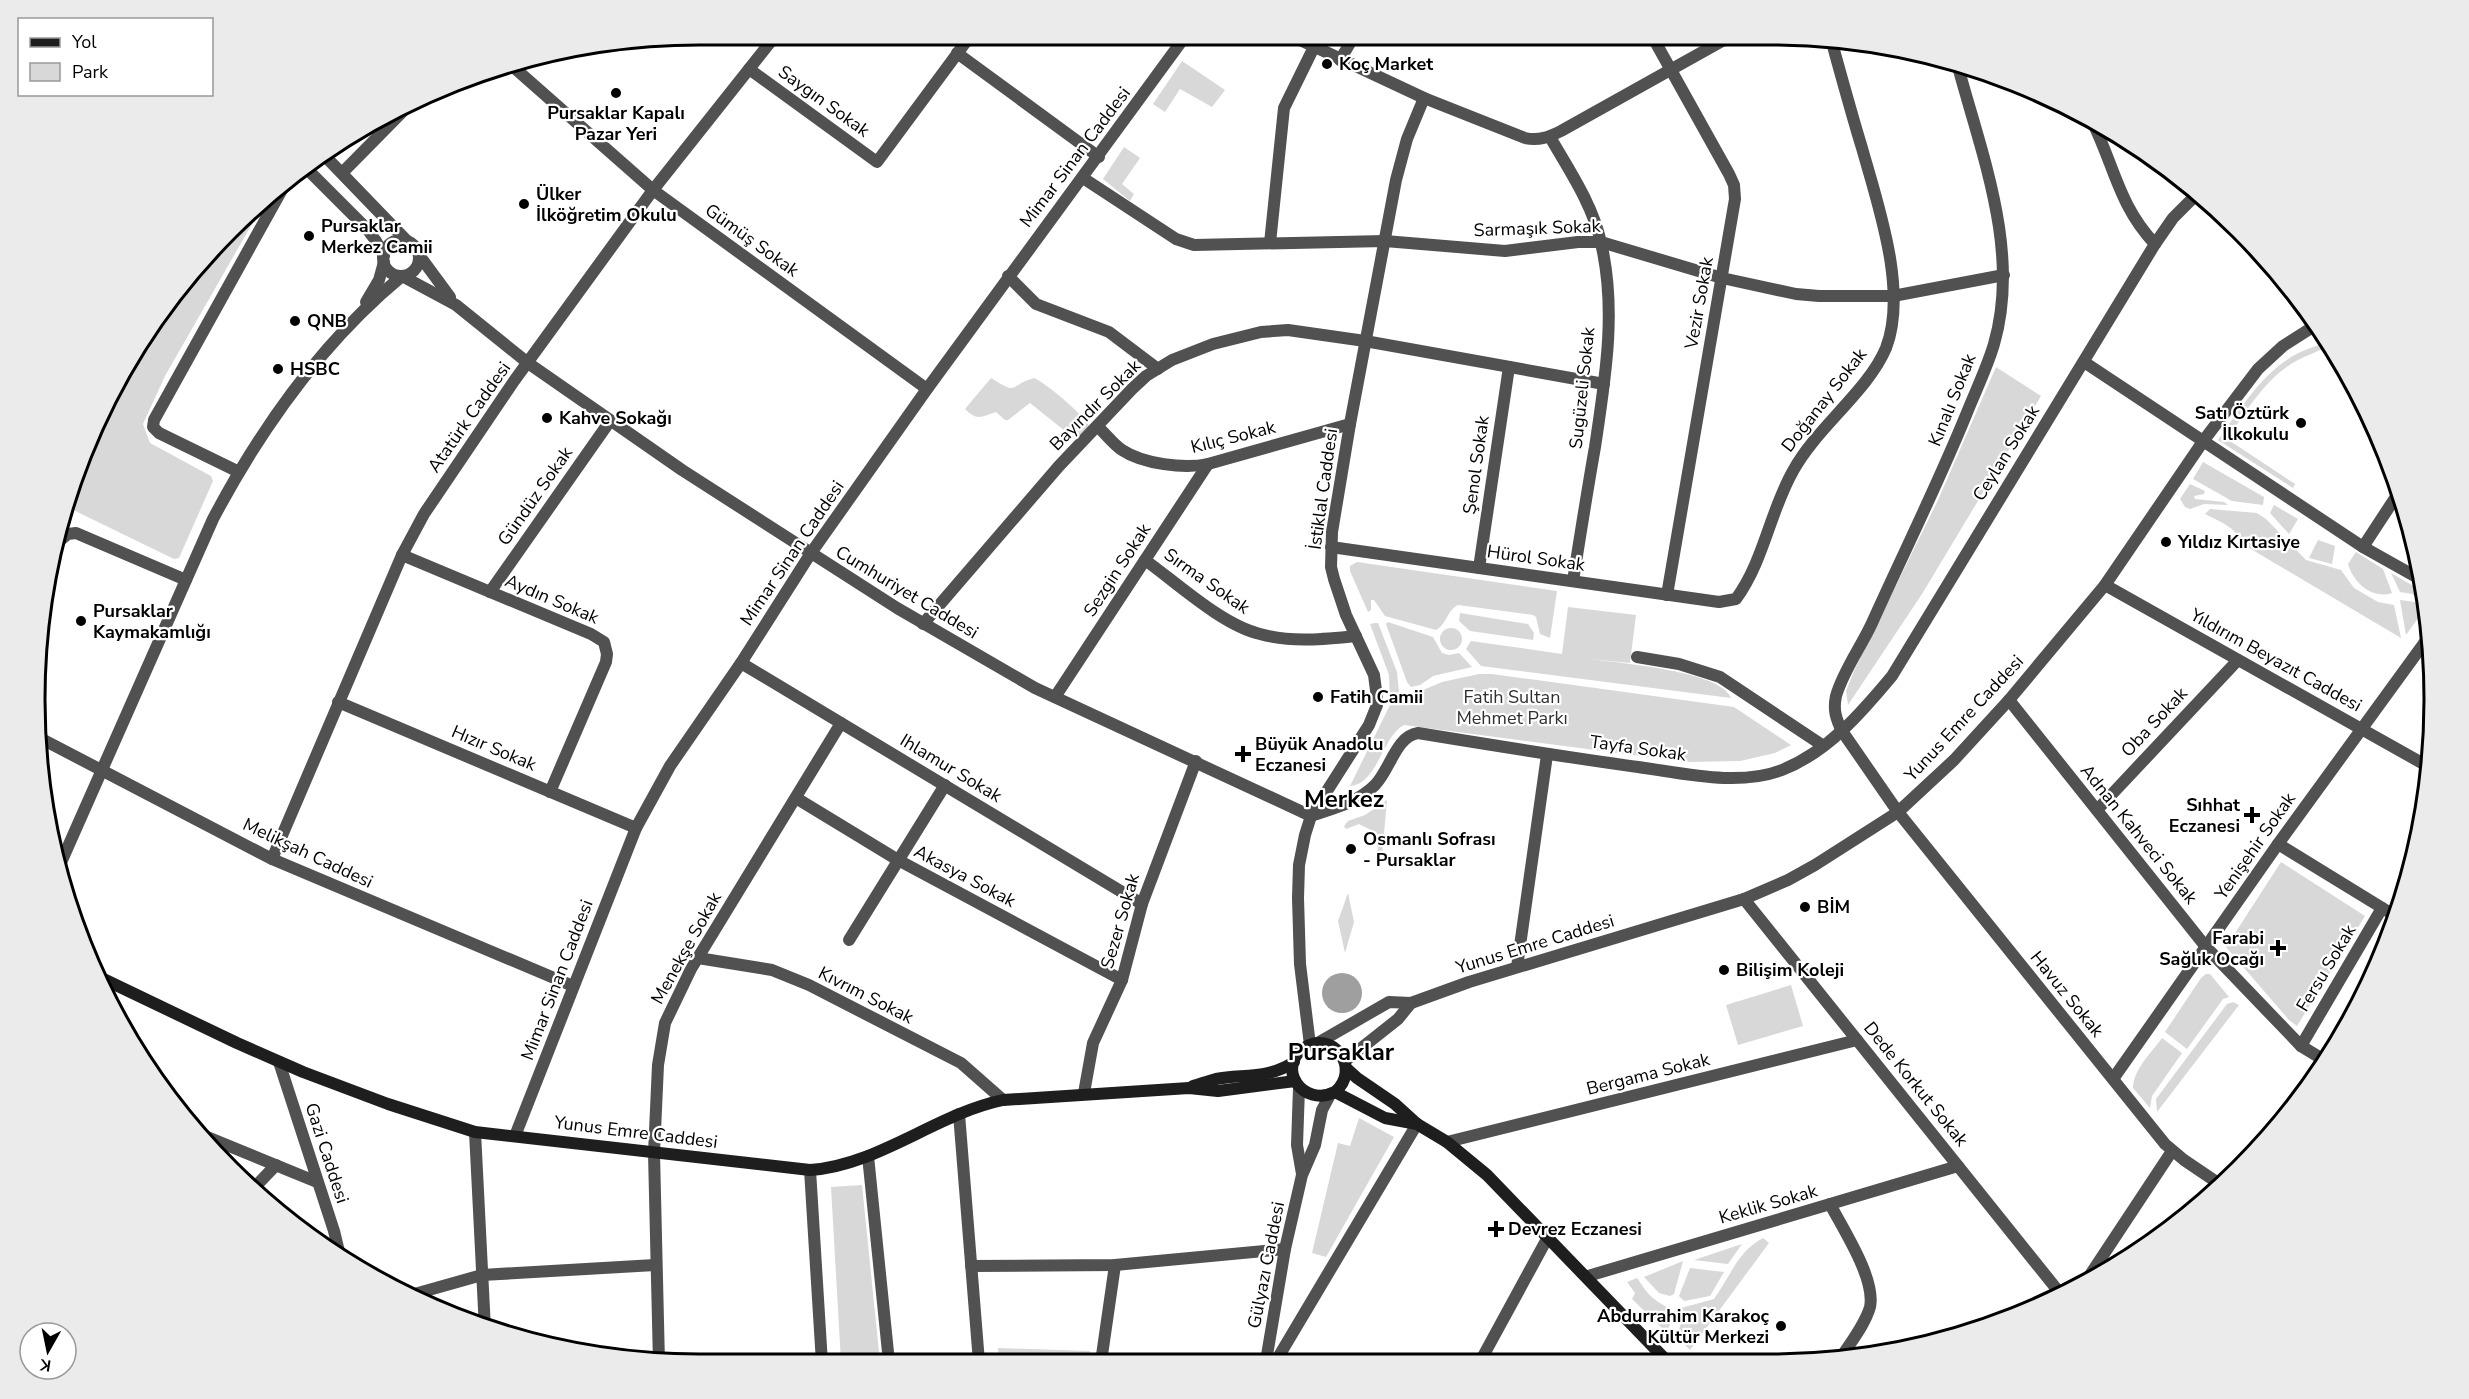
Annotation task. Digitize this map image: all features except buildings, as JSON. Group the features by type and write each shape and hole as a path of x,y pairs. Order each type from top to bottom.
{"main road":[{"name":"Yunus Emre Caddesi","path":"109,981 279,1062 388,1104 475,1132 810,1170 837,1167 867,1156 959,1114 1003,1100 1189,1088"},
{"path":"1189,1088 1215,1079 1274,1072 1294,1062 1302,1050 1313,1044 1323,1044 1336,1049 1357,1078 1395,1104 1417,1124 1447,1142 1487,1174 1661,1354"},
{"path":"1294,1062 1297,1084"},
{"path":"1189,1088 1218,1091 1297,1084 1313,1096 1332,1093 1342,1084 1345,1064"},
{"path":"1332,1093 1385,1118 1417,1124"}],"street":[{"name":"Atatürk Caddesi","path":"272,859 402,555 424,514 528,363 653,190 768,45"},
{"path":"963,45 957,52 1099,157"},
{"name":"Mimar Sinan Caddesi","path":"515,1136 636,828 670,766 741,663 812,553 927,389 1179,45"},
{"path":"1310,45 1424,98 1535,140 1550,137 1716,45"},
{"path":"1340,60 1349,45"},
{"name":"Vezir Sokak","path":"1657,45 1734,185 1735,199 1668,595"},
{"path":"1270,243 1284,108 1314,47"},
{"name":"Doğanay Sokak","path":"1736,599 1754,565 1794,470 1823,428 1875,368 1886,348 1891,328 1893,296 1891,272 1878,207 1834,49"},
{"name":"Saygın Sokak","path":"749,69 877,162 957,52"},
{"name":"Gümüş Sokak","path":"518,71 653,190 927,389"},
{"name":"Kınalı Sokak","path":"1842,731 1835,717 1834,708 1841,683 1862,644 1931,498 1991,353 2000,317 2004,275 1997,215 1960,74"},
{"name":"İstiklal Caddesi","path":"1313,1044 1300,964 1299,865 1311,816 1369,725 1377,705 1374,675 1334,579 1331,547 1365,341 1401,160 1424,98"},
{"path":"342,173 393,122"},
{"path":"2097,133 2123,198 2143,231 2155,244"},
{"name":"Sugüzeli Sokak","path":"1550,137 1582,195 1601,242 1608,319 1604,384 1573,581"},
{"path":"329,160 417,249 441,288 456,305"},
{"path":"311,173 367,229 376,241 390,272 456,305"},
{"name":"Sarmaşık Sokak","path":"1083,178 1183,243 1385,241 1497,251 1578,242 1601,242 1722,278 1796,294 1893,296 2004,275"},
{"name":"Ceylan Sokak","path":"1842,731 1892,676 2155,244 2173,218 2192,199"},
{"path":"239,472 159,433 153,427 154,420 276,200"},
{"path":"64,856 213,519 239,472 302,381 359,313 379,280 389,245 395,241 407,241"},
{"path":"359,313 402,276 416,269 419,255"},
{"path":"1008,276 1036,304 1109,332 1158,369"},
{"name":"Cumhuriyet Caddesi","path":"456,305 528,363 711,490 923,624 1006,672 1311,816"},
{"name":"Yunus Emre Caddesi","path":"1411,1003 1517,967 1744,899 1806,870 1898,812 1954,760 2009,700 2104,585 2204,440 2263,363 2283,346 2309,329"},
{"name":"Bayındır Sokak","path":"923,624 1059,466 1132,389 1172,360 1213,344 1261,332 1288,330 1365,341 1604,384"},
{"path":"2084,362 2363,547 2411,574"},
{"name":"Şenol Sokak","path":"1479,568 1509,368"},
{"name":"Gündüz Sokak","path":"490,592 610,421"},
{"name":"Kılıç Sokak","path":"1098,427 1123,451 1134,456 1178,466 1208,464 1350,424"},
{"name":"Sezgin Sokak","path":"1055,696 1208,464"},
{"path":"2363,547 2393,501"},
{"path":"66,536 76,533 186,580"},
{"name":"Hürol Sokak","path":"1331,547 1719,602 1736,599"},
{"name":"Aydın Sokak","path":"402,555 591,634 604,642 606,648 603,669 550,792"},
{"name":"Sırma Sokak","path":"1145,560 1232,623 1258,634 1302,639 1356,636"},
{"name":"Yıldırım Beyazıt Caddesi","path":"2104,585 2421,762"},
{"name":"Yenişehir Sokak","path":"2113,1079 2278,844 2422,646"},
{"path":"1637,657 1679,664 1719,677 1822,746"},
{"name":"Oba Sokak","path":"2097,810 2238,660"},
{"name":"Ihlamur Sokak","path":"741,663 1142,904"},
{"name":"Adnan Kahveci Sokak","path":"2009,700 2206,947 2301,1046 2318,1056"},
{"name":"Hızır Sokak","path":"338,702 636,828"},
{"name":"Menekşe Sokak","path":"659,1353 654,1153 658,1065 663,1029 676,998 698,958 841,723"},
{"name":"Tayfa Sokak","path":"1311,816 1353,802 1365,794 1385,773 1401,742 1413,734 1712,776 1748,776 1780,771 1842,731"},
{"name":"Havuz Sokak","path":"1842,731 1898,812 2172,1151 2214,1180"},
{"name":"Melikşah Caddesi","path":"46,741 272,859 416,922 573,986"},
{"path":"1517,967 1547,754"},
{"name":"Sezer Sokak","path":"1084,1093 1094,1043 1122,980 1142,904 1196,761"},
{"path":"849,940 945,785"},
{"name":"Akasya Sokak","path":"796,798 898,860 1122,980"},
{"path":"2278,844 2388,912"},
{"name":"Dede Korkut Sokak","path":"1744,899 2056,1288"},
{"name":"Fersu Sokak","path":"2301,1046 2382,908"},
{"name":"Kıvrım Sokak","path":"698,958 781,972 809,985 961,1063 1003,1100"},
{"path":"1313,1044 1389,1002 1411,1003"},
{"path":"1345,1064 1398,1018 1411,1003"},
{"name":"Bergama Sokak","path":"1447,1142 1857,1040"},
{"name":"Gazi Caddesi","path":"279,1062 336,1244"},
{"path":"1297,1084 1297,1145 1302,1175"},
{"path":"1302,1175 1315,1145 1322,1110 1332,1093"},
{"path":"959,1114 978,1354"},
{"path":"1280,1354 1417,1124"},
{"path":"475,1132 484,1317"},
{"path":"216,1141 317,1182"},
{"path":"2095,1267 2172,1151"},
{"path":"867,1156 889,1354"},
{"path":"259,1183 276,1165"},
{"name":"Keklik Sokak","path":"1588,1276 1958,1166"},
{"path":"810,1170 822,1354"},
{"name":"Gülyazı Caddesi","path":"1267,1354 1285,1248 1302,1175"},
{"path":"1830,1204 1866,1276 1871,1298 1867,1314 1846,1349"},
{"path":"1484,1354 1548,1237"},
{"path":"971,1266 1114,1265 1285,1248"},
{"path":"422,1292 482,1275 655,1265"},
{"path":"1102,1354 1114,1265"}],"green space":[{"path":"1182,61 1225,90 1212,107 1180,89 1165,112 1153,104"},
{"path":"1124,147 1140,158 1122,184 1134,194 1130,201 1103,179"},
{"path":"254,221 165,376 143,424 150,443 211,476 213,481 179,558 174,559 73,510 112,410 155,336 207,268"},
{"path":"2319,345 2322,349 2295,361 2272,379 2227,439 2295,484 2293,488 2218,440 2267,376 2297,354"},
{"path":"1996,367 2041,396 1922,594 1848,705 1846,691 1854,671 1938,500"},
{"path":"991,378 1006,387 1013,388 1034,378 1064,400 1089,426 1080,437 1075,439 1030,403 1008,420 996,412 976,417 965,409"},
{"path":"2203,462 2264,497 2263,505 2232,501 2193,479"},
{"path":"2190,484 2205,491 2204,494 2194,496 2195,499 2224,502 2228,505 2204,504 2190,509 2185,507 2180,499"},
{"path":"2274,505 2298,519 2289,534 2270,513"},
{"path":"2210,509 2257,513 2266,519 2306,560 2341,570 2354,588 2378,602 2394,605 2401,638 2239,542 2231,529 2205,514"},
{"path":"2318,540 2335,546 2332,564 2309,558"},
{"path":"2356,552 2383,569 2392,593 2377,594 2359,583 2348,564"},
{"path":"1357,562 1557,591 1550,638 1540,634 1536,617 1533,615 1458,605 1451,610 1443,624 1436,630 1385,616 1374,600 1371,600 1371,610 1368,612 1350,571 1350,566"},
{"path":"2391,573 2413,586 2415,596 2400,592"},
{"path":"2400,600 2416,604 2418,618 2406,635"},
{"path":"1568,607 1636,615 1630,663 1590,659 1690,675 1724,689 1731,698 1481,666 1466,649 1471,641 1562,654"},
{"path":"1460,613 1528,624 1534,633 1533,640 1470,631 1459,621"},
{"path":"1388,622 1433,637 1442,653 1449,655 1459,653 1472,667 1433,676 1420,685 1411,687 1407,682 1386,624"},
{"name":"Fatih Sultan Mehmet Parkı","path":"1378,623 1397,672 1399,692 1404,698 1442,682 1479,674 1492,674 1734,707 1791,745 1775,753 1740,761 1687,762 1404,725 1390,739 1367,777 1359,784 1350,786 1390,705 1389,675 1370,624"},
{"path":"1451,628 1461,635 1462,639 1455,649 1451,650 1441,643 1440,639 1447,629"},
{"path":"1387,800 1382,856 1379,859 1375,854 1378,849 1373,831 1359,824 1346,829 1344,826 1348,821 1365,815"},
{"name":"Farabi Sağlık Ocağı","path":"2281,862 2365,916 2297,1026 2289,1020 2226,947"},
{"path":"1348,893 1354,922 1345,953 1338,921"},
{"path":"2206,974 2210,974 2229,997 2223,999 2187,1049 2165,1032"},
{"path":"1791,985 1803,1026 1738,1045 1726,1005"},
{"path":"2233,1002 2239,1005 2157,1112 2156,1099 2227,1004"},
{"path":"2162,1038 2182,1053 2152,1096 2150,1108 2133,1088 2134,1081 2148,1055"},
{"path":"1359,1118 1394,1137 1326,1257 1312,1253 1338,1143 1350,1146"},
{"path":"862,1185 879,1354 841,1354 831,1187"},
{"path":"1763,1238 1769,1243 1690,1350 1677,1337 1682,1319 1681,1308 1714,1299 1741,1257 1754,1243"},
{"path":"1742,1244 1728,1264 1694,1260"},
{"path":"1683,1261 1674,1294 1670,1296 1659,1293 1644,1277"},
{"path":"1690,1268 1724,1272 1710,1296 1684,1301 1679,1296"},
{"path":"1637,1278 1651,1296 1670,1310 1672,1318 1666,1332 1632,1299 1635,1293 1627,1282"},
{"path":"998,1348 1090,1351 1090,1354 998,1354"}],"shaded area":[{"path":"1342,973 1350,974 1356,979 1361,985 1361,1001 1356,1007 1350,1012 1342,1013 1334,1012 1328,1007 1323,1001 1322,993 1323,985 1328,979 1334,974"}],"place":[{"name":"Koç Market","path":"1327,64"},
{"name":"Pursaklar Kapalı Pazar Yeri","path":"616,93"},
{"name":"Ülker İlköğretim Okulu","path":"524,204"},
{"name":"Pursaklar Merkez Camii","path":"309,236"},
{"name":"QNB","path":"295,321"},
{"name":"HSBC","path":"278,369"},
{"name":"Kahve Sokağı","path":"547,418"},
{"name":"Satı Öztürk İlkokulu","path":"2301,423"},
{"name":"Yıldız Kırtasiye","path":"2166,542"},
{"name":"Pursaklar Kaymakamlığı","path":"81,621"},
{"name":"Fatih Camii","path":"1318,697"},
{"name":"Büyük Anadolu Eczanesi","path":"1243,754"},
{"name":"Sıhhat Eczanesi","path":"2252,815"},
{"name":"Osmanlı Sofrası - Pursaklar","path":"1351,849"},
{"name":"BİM","path":"1805,907"},
{"name":"Farabi Sağlık Ocağı","path":"2278,948"},
{"name":"Bilişim Koleji","path":"1724,970"},
{"name":"Devrez Eczanesi","path":"1496,1229"},
{"name":"Abdurrahim Karakoç Kültür Merkezi","path":"1781,1326"}],"district":[{"name":"Merkez","path":"1344,799"},
{"name":"Pursaklar","path":"1341,1052"}]}
